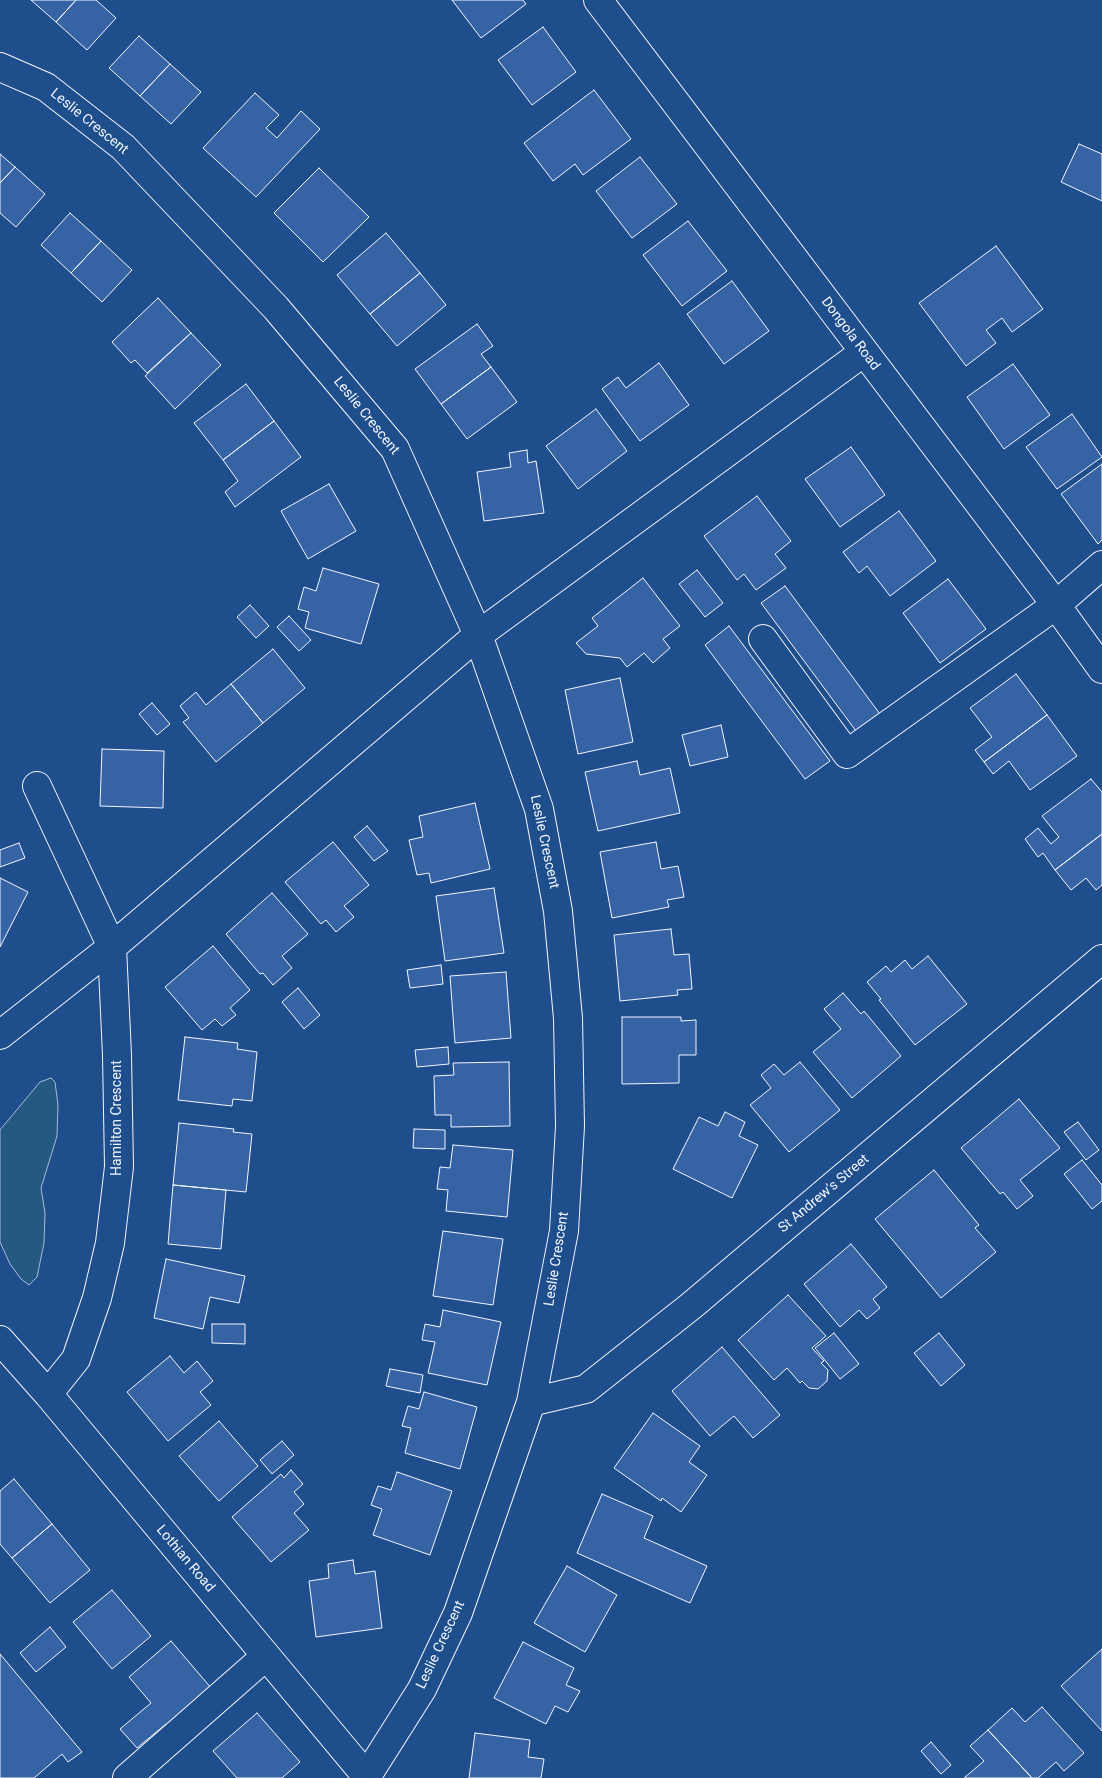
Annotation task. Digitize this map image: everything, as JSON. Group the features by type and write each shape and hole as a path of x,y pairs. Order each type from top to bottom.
{"street":[{"name":"Dongola Road","path":"598,0 1056,605 1102,669"},
{"name":"Leslie Crescent","path":"0,67 46,87 123,147 276,308 395,450 478,635 539,809 558,911 568,1018 570,1126 564,1230 531,1402 458,1613 422,1689 368,1777"},
{"path":"0,1036 112,947 478,635 864,352"},
{"path":"763,638 847,754 1056,605 1102,565"},
{"path":"37,786 112,947"},
{"name":"Hamilton Crescent","path":"48,1394 76,1359 98,1298 110,1243 119,1167 117,1055 112,947"},
{"name":"St Andrew's Street","path":"531,1402 586,1389 691,1306 1102,959"},
{"name":"Lothian Road","path":"0,1340 48,1394 368,1777"},
{"path":"127,1778 266,1656"}],"shaded area":[{"path":"51,1078 55,1082 58,1105 57,1136 41,1188 45,1213 44,1243 37,1277 29,1285 21,1279 10,1264 0,1242 0,1130 40,1082"}],"building":[{"path":"31,0 76,0 56,22"},
{"path":"76,0 96,0 116,18 87,50 56,22"},
{"path":"452,0 523,0 526,4 481,38"},
{"path":"543,27 576,72 532,105 498,60"},
{"path":"139,36 170,64 140,96 109,68"},
{"path":"170,64 201,92 171,124 140,96"},
{"path":"594,90 631,139 583,175 575,164 553,181 524,143"},
{"path":"255,93 279,115 266,128 277,138 301,111 320,129 256,197 203,148"},
{"path":"1079,144 1102,154 1102,201 1061,182"},
{"path":"0,154 15,167 0,183"},
{"path":"640,157 677,204 632,238 596,191"},
{"path":"15,167 45,194 16,227 0,213 0,183"},
{"path":"319,168 369,217 323,262 274,213"},
{"path":"70,213 101,241 71,273 41,245"},
{"path":"688,221 727,271 682,306 643,255"},
{"path":"386,233 420,273 370,314 337,275"},
{"path":"101,241 132,270 102,302 71,273"},
{"path":"996,246 1043,309 1012,332 1002,318 986,330 996,343 966,366 919,303"},
{"path":"420,273 446,305 397,346 370,314"},
{"path":"732,281 769,331 724,364 687,314"},
{"path":"158,298 191,333 147,373 135,360 131,363 112,342"},
{"path":"477,324 493,346 481,354 491,367 441,404 415,369"},
{"path":"191,333 221,365 175,409 145,376"},
{"path":"659,363 689,405 640,441 602,389 618,377 626,388"},
{"path":"1013,364 1050,415 1004,449 967,397"},
{"path":"491,367 517,402 467,439 441,404"},
{"path":"246,384 274,421 223,460 194,423"},
{"path":"596,409 627,451 578,489 546,446"},
{"path":"1072,414 1102,457 1057,489 1026,447"},
{"path":"274,421 301,457 235,507 225,492 238,481 223,460"},
{"path":"851,447 885,495 840,527 805,479"},
{"path":"527,450 528,463 536,461 544,513 484,521 477,472 511,467 509,453"},
{"path":"1102,464 1102,540 1098,544 1061,494"},
{"path":"329,484 356,531 308,559 281,511"},
{"path":"757,496 791,541 775,554 786,568 756,590 744,574 737,580 704,536"},
{"path":"899,511 936,561 890,596 867,566 859,573 843,552"},
{"path":"323,568 379,584 361,644 305,628 309,612 298,609 304,587 316,591"},
{"path":"697,570 723,603 705,617 679,584"},
{"path":"643,578 680,626 663,639 670,648 653,663 644,653 627,667 620,658 586,654 576,643 598,626 592,618"},
{"path":"948,579 986,629 940,663 903,613"},
{"path":"785,586 880,714 856,731 761,603"},
{"path":"250,605 269,626 256,638 237,617"},
{"path":"289,616 311,640 299,651 277,627"},
{"path":"729,626 830,761 805,779 705,645"},
{"path":"273,649 305,688 263,723 231,684"},
{"path":"1016,674 1047,715 984,762 975,750 992,737 970,708"},
{"path":"620,678 633,742 578,754 565,690"},
{"path":"231,684 263,723 216,762 183,722 189,718 180,706 196,692 206,705"},
{"path":"152,703 170,724 157,735 139,714"},
{"path":"1047,715 1077,756 1030,790 1009,761 993,774 984,762"},
{"path":"721,725 728,757 690,766 682,735"},
{"path":"102,749 164,751 163,808 100,806"},
{"path":"637,761 640,775 670,768 680,813 598,831 585,772"},
{"path":"1091,779 1102,792 1102,834 1055,870 1043,853 1038,857 1025,839 1038,828 1051,844 1059,837 1042,816"},
{"path":"475,803 490,869 431,883 429,873 417,875 409,840 423,837 419,816"},
{"path":"367,826 388,851 374,861 354,837"},
{"path":"1102,834 1102,885 1096,890 1086,878 1071,890 1055,870"},
{"path":"333,842 369,885 344,906 354,917 336,932 326,920 321,924 285,882"},
{"path":"656,842 661,869 678,866 684,897 667,900 669,907 612,918 600,852"},
{"path":"19,843 25,858 0,867 0,850"},
{"path":"0,878 28,892 0,947"},
{"path":"494,888 504,953 445,961 436,896"},
{"path":"272,893 308,934 282,956 292,968 273,985 263,973 260,974 226,934"},
{"path":"671,929 674,955 689,954 692,989 677,990 678,995 620,1001 614,935"},
{"path":"213,946 250,990 230,1008 236,1015 222,1026 215,1019 202,1030 165,987"},
{"path":"928,956 967,1004 915,1045 867,982 886,966 891,972 905,960 912,969"},
{"path":"441,965 443,984 410,988 407,970"},
{"path":"506,972 511,1038 455,1043 450,976"},
{"path":"298,988 320,1015 304,1029 282,1002"},
{"path":"843,993 861,1014 864,1011 901,1056 852,1098 813,1052 841,1029 824,1009"},
{"path":"622,1017 681,1017 681,1021 696,1020 696,1055 679,1055 679,1083 622,1084"},
{"path":"185,1037 238,1043 237,1049 257,1052 252,1101 233,1099 232,1106 178,1100"},
{"path":"448,1047 449,1064 417,1067 415,1050"},
{"path":"509,1062 510,1126 451,1127 451,1115 435,1115 434,1076 454,1075 453,1063"},
{"path":"800,1062 840,1110 789,1152 750,1105 771,1088 761,1075 774,1064 784,1075"},
{"path":"1019,1099 1060,1148 1020,1180 1033,1196 1017,1209 1003,1192 1000,1194 961,1148"},
{"path":"725,1112 745,1122 739,1136 758,1145 732,1198 673,1169 699,1117 718,1126"},
{"path":"1078,1122 1099,1150 1086,1160 1064,1132"},
{"path":"179,1123 234,1129 233,1132 252,1134 246,1192 173,1185"},
{"path":"414,1129 445,1130 445,1149 413,1148"},
{"path":"453,1145 513,1150 507,1217 446,1211 448,1190 437,1189 440,1167 450,1168"},
{"path":"1082,1160 1102,1185 1102,1201 1092,1209 1064,1174"},
{"path":"934,1170 979,1225 975,1228 996,1252 941,1298 875,1219"},
{"path":"173,1185 226,1190 221,1249 168,1244"},
{"path":"443,1231 503,1239 493,1305 433,1296"},
{"path":"851,1244 887,1287 873,1299 880,1308 867,1319 859,1310 840,1327 804,1284"},
{"path":"166,1259 245,1276 239,1303 210,1297 203,1329 154,1318"},
{"path":"788,1295 826,1336 812,1348 824,1361 821,1363 828,1370 827,1381 818,1389 809,1388 802,1381 800,1383 787,1368 774,1380 738,1340"},
{"path":"443,1310 501,1322 487,1385 428,1373 435,1342 422,1340 425,1324 440,1327"},
{"path":"212,1324 245,1324 245,1344 212,1343"},
{"path":"834,1333 859,1364 840,1379 815,1348"},
{"path":"939,1333 965,1365 941,1386 914,1353"},
{"path":"722,1347 780,1415 753,1438 734,1416 710,1436 672,1391"},
{"path":"170,1356 184,1373 197,1361 213,1381 200,1392 211,1405 168,1441 127,1392"},
{"path":"390,1369 423,1375 420,1393 386,1386"},
{"path":"424,1392 477,1407 460,1469 405,1453 411,1428 402,1426 408,1406 419,1409"},
{"path":"653,1413 700,1446 689,1462 707,1475 681,1512 662,1498 661,1501 614,1468"},
{"path":"219,1421 258,1466 219,1501 179,1456"},
{"path":"282,1441 294,1455 272,1474 260,1460"},
{"path":"291,1470 303,1484 294,1492 304,1504 294,1513 309,1530 271,1562 232,1517 281,1474 284,1478"},
{"path":"397,1472 452,1491 430,1555 373,1535 382,1509 371,1505 378,1486 391,1490"},
{"path":"14,1479 52,1524 12,1558 0,1544 0,1491"},
{"path":"602,1494 653,1516 644,1538 707,1566 690,1603 577,1553"},
{"path":"52,1524 90,1570 50,1603 12,1558"},
{"path":"353,1560 355,1574 375,1571 382,1628 316,1637 309,1581 329,1578 328,1564"},
{"path":"567,1566 617,1595 585,1652 534,1623"},
{"path":"112,1590 151,1636 112,1669 73,1622"},
{"path":"50,1627 66,1647 36,1672 20,1653"},
{"path":"171,1641 212,1689 169,1726 166,1724 137,1748 120,1729 151,1703 129,1677"},
{"path":"523,1642 574,1668 566,1685 580,1691 568,1712 555,1706 546,1724 494,1698"},
{"path":"1102,1649 1102,1731 1061,1686"},
{"path":"0,1654 82,1752 68,1762 62,1754 34,1778 0,1778"},
{"path":"1042,1707 1084,1753 1064,1771 1056,1762 1038,1778 1032,1778 988,1730 1012,1708 1025,1722"},
{"path":"257,1713 300,1762 282,1778 237,1778 213,1751"},
{"path":"988,1730 1032,1778 964,1778 984,1761 970,1746"},
{"path":"475,1733 530,1740 528,1757 544,1759 541,1778 469,1778"},
{"path":"931,1742 951,1765 941,1774 921,1751"}]}
